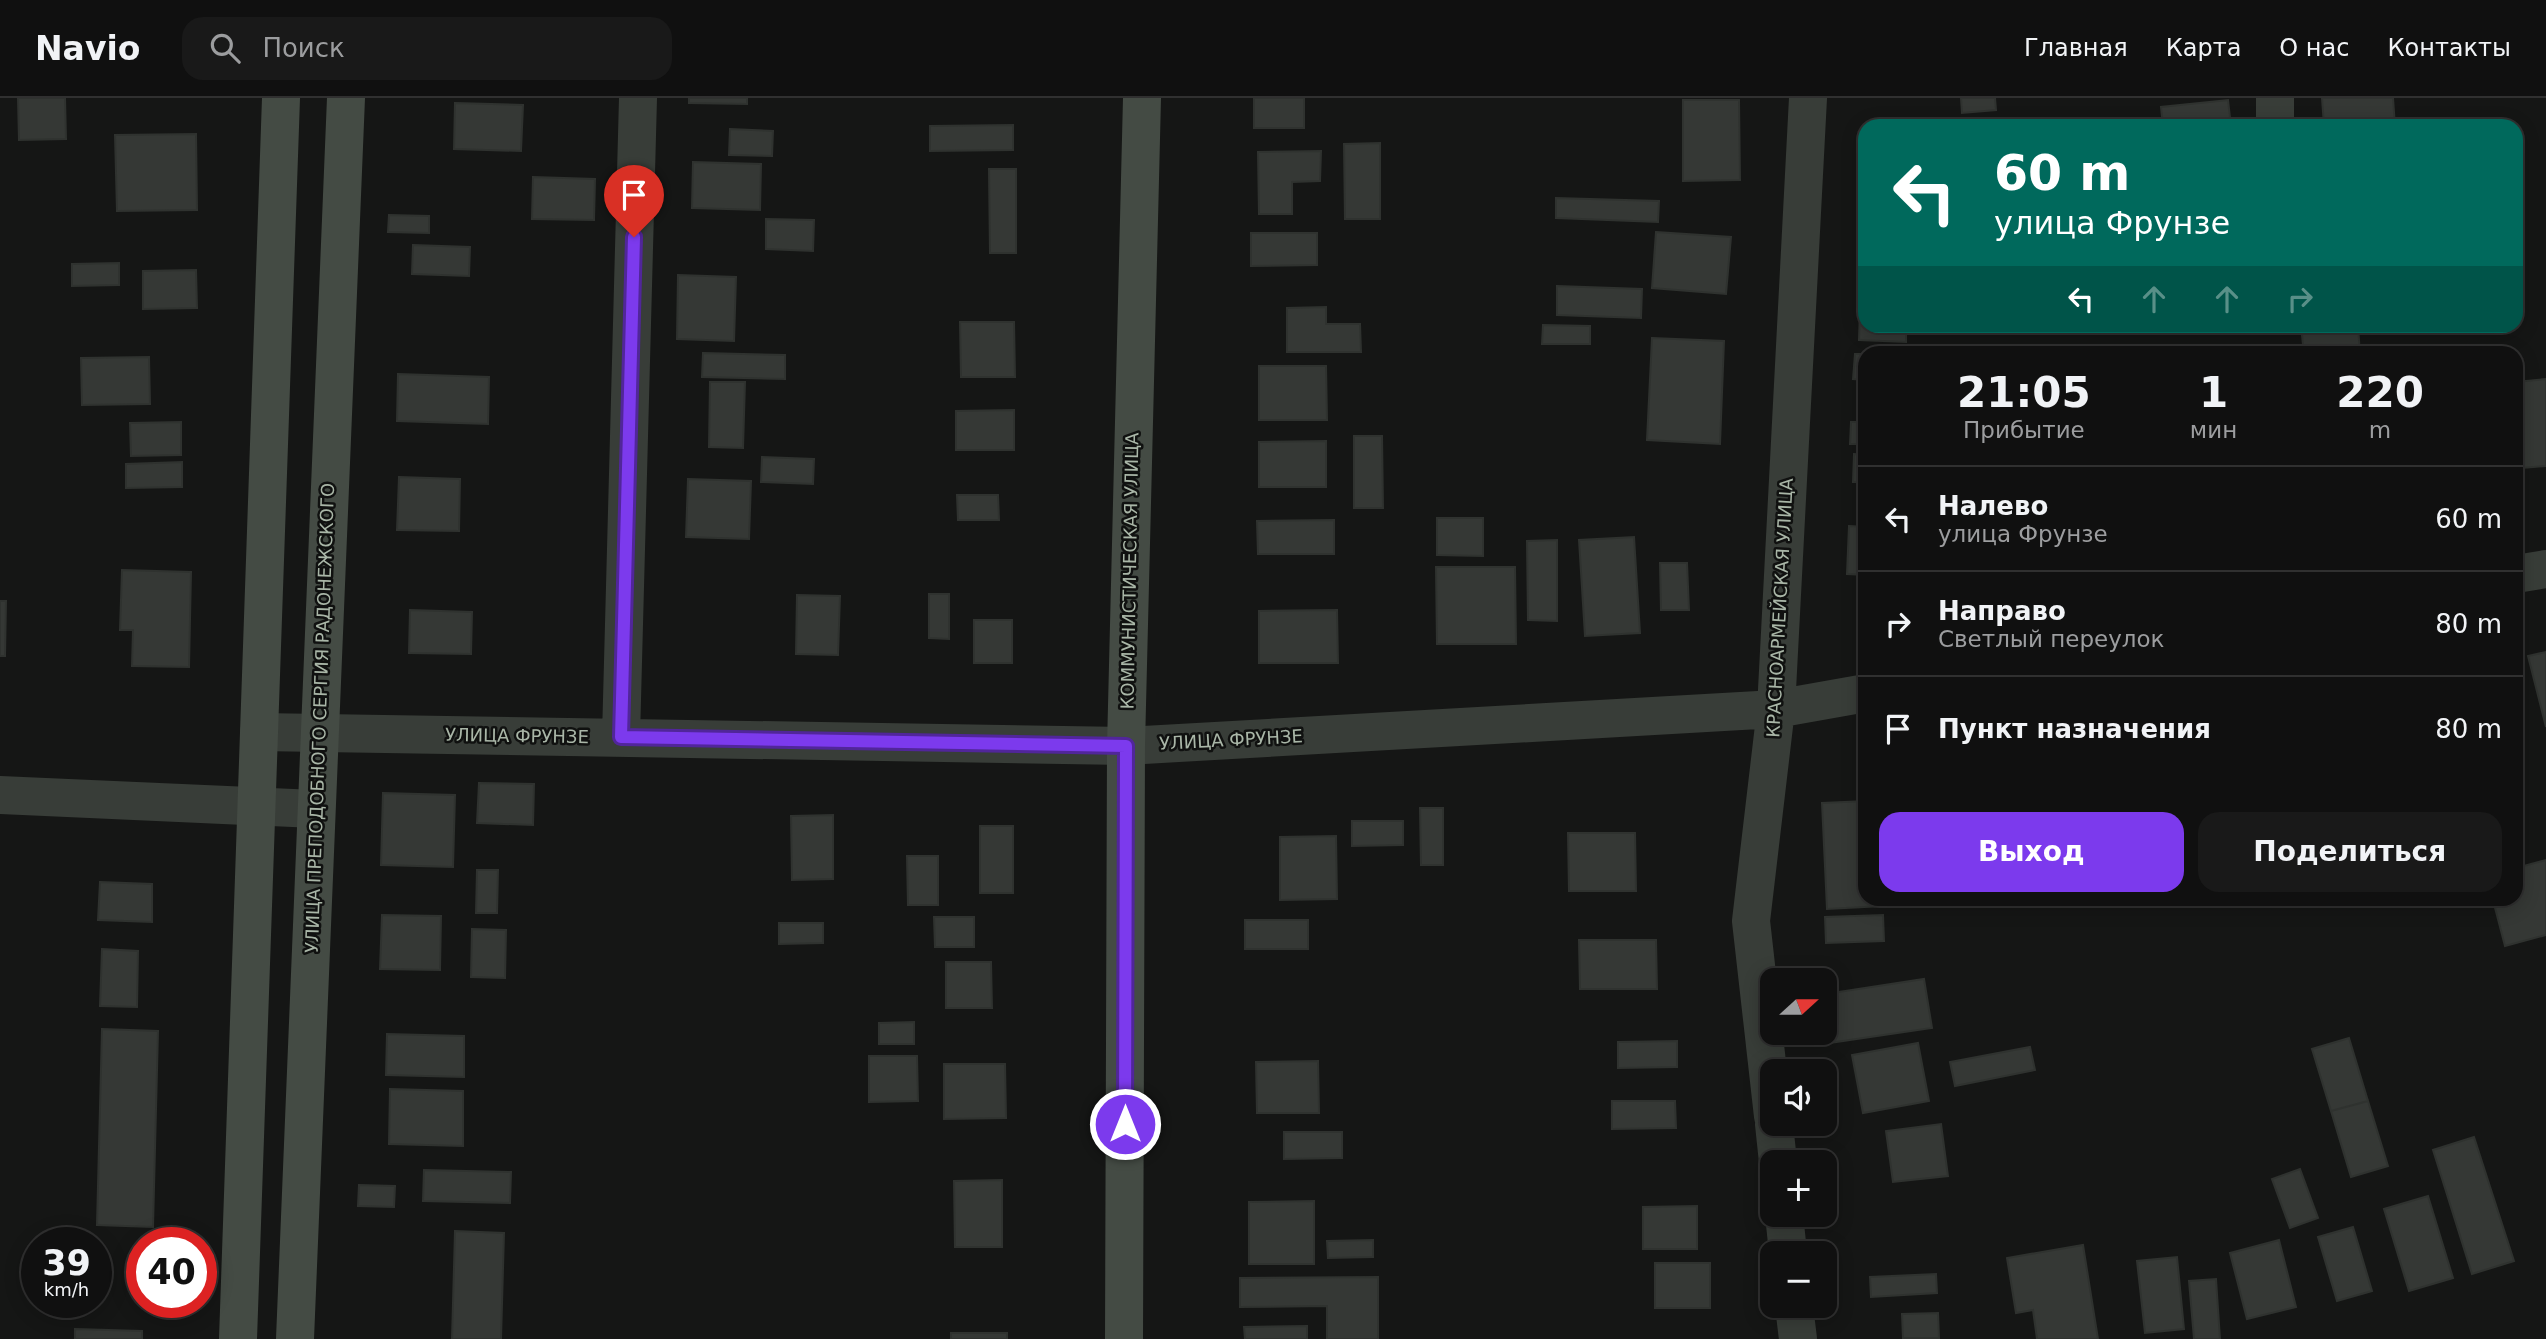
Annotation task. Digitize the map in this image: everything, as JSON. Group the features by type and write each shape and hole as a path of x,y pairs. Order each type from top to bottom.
{"street":[{"path":"238,1339 281,98"},
{"name":"УЛИЦА ПРЕПОДОБНОГО СЕРГИЯ РАДОНЕЖСКОГО","path":"295,1339 346,98"},
{"path":"621,737 638,98"},
{"name":"КОММУНИСТИЧЕСКАЯ УЛИЦА","path":"1124,1339 1126,746 1142,98"},
{"name":"КРАСНОАРМЕЙСКАЯ УЛИЦА","path":"1767,1059 1751,921 1776,709 1808,98"},
{"path":"2275,98 2275,119"},
{"path":"2523,573 2546,569"},
{"name":"УЛИЦА ФРУНЗЕ","path":"259,732 1126,746 1776,709 1858,694"},
{"path":"0,796 315,809"},
{"path":"1795,1318 1798,1339"}],"building":[{"path":"18,98 65,98 66,139 19,140"},
{"path":"689,98 747,98 747,104 689,103"},
{"path":"1254,98 1304,98 1304,128 1254,128"},
{"path":"1961,98 1995,98 1996,110 1962,113"},
{"path":"2322,98 2393,98 2394,119 2324,119"},
{"path":"1683,100 1739,100 1740,180 1683,181"},
{"path":"2228,100 2230,119 2162,119 2161,107"},
{"path":"455,103 523,105 521,151 454,149"},
{"path":"1013,125 1013,150 930,151 930,126"},
{"path":"730,129 773,131 772,156 729,155"},
{"path":"196,134 197,210 117,211 115,135"},
{"path":"1380,143 1380,219 1345,219 1344,144"},
{"path":"1321,151 1320,181 1292,182 1292,214 1259,214 1258,152"},
{"path":"693,162 761,164 760,210 692,208"},
{"path":"989,169 1016,169 1016,253 990,253"},
{"path":"533,177 595,179 594,220 532,219"},
{"path":"1556,198 1659,201 1658,222 1556,218"},
{"path":"389,215 429,216 429,233 388,232"},
{"path":"766,219 814,220 813,251 766,249"},
{"path":"1656,232 1731,237 1726,294 1652,288"},
{"path":"1251,233 1317,233 1317,265 1251,266"},
{"path":"413,245 470,247 469,276 412,274"},
{"path":"119,263 119,285 72,286 72,264"},
{"path":"196,270 197,308 143,309 143,271"},
{"path":"678,275 736,277 734,341 677,339"},
{"path":"1557,286 1642,289 1641,318 1557,315"},
{"path":"1326,307 1326,324 1360,324 1361,352 1287,352 1287,308"},
{"path":"960,322 1014,322 1015,377 961,377"},
{"path":"1543,325 1590,326 1590,344 1542,344"},
{"path":"1859,333 1906,333 1906,342 1859,340"},
{"path":"2302,333 2358,333 2359,346 2303,346"},
{"path":"1652,338 1724,341 1720,444 1647,440"},
{"path":"703,353 785,355 785,379 702,377"},
{"path":"1855,354 1858,354 1858,379 1853,379"},
{"path":"149,357 150,404 82,405 81,358"},
{"path":"1259,366 1326,366 1327,420 1259,420"},
{"path":"398,374 489,377 488,424 397,421"},
{"path":"2546,379 2546,466 2523,468 2523,381"},
{"path":"710,382 745,382 743,448 709,447"},
{"path":"1014,410 1014,450 956,450 956,411"},
{"path":"181,422 181,455 131,456 130,423"},
{"path":"1851,422 1858,422 1858,444 1850,444"},
{"path":"1354,436 1382,436 1383,508 1354,508"},
{"path":"1326,441 1326,487 1259,487 1259,442"},
{"path":"1854,454 1858,454 1858,482 1853,482"},
{"path":"762,457 814,459 813,484 761,482"},
{"path":"182,462 182,487 126,488 126,464"},
{"path":"399,477 460,479 459,531 397,530"},
{"path":"688,479 751,481 749,539 686,537"},
{"path":"957,495 998,495 999,520 958,520"},
{"path":"1437,518 1483,518 1483,556 1437,555"},
{"path":"1334,520 1334,554 1258,554 1257,521"},
{"path":"1849,526 1858,527 1858,575 1847,574"},
{"path":"1634,537 1640,633 1585,636 1579,540"},
{"path":"1557,540 1557,621 1528,620 1527,541"},
{"path":"1660,563 1687,563 1689,610 1661,610"},
{"path":"1436,567 1515,567 1516,644 1437,644"},
{"path":"122,570 191,572 189,667 132,666 133,630 120,630"},
{"path":"929,594 949,594 949,639 929,638"},
{"path":"797,595 840,596 838,655 796,654"},
{"path":"0,601 6,601 5,656 0,656"},
{"path":"410,610 472,612 471,654 409,653"},
{"path":"1337,610 1338,663 1259,663 1259,611"},
{"path":"974,620 1012,620 1012,663 974,663"},
{"path":"2546,652 2546,727 2528,656"},
{"path":"479,783 534,784 533,825 477,823"},
{"path":"383,793 455,795 453,867 381,865"},
{"path":"1858,801 1858,906 1883,906 1827,909 1822,803"},
{"path":"1420,808 1443,808 1443,865 1421,865"},
{"path":"833,815 833,879 792,880 791,816"},
{"path":"1352,821 1403,821 1403,845 1352,846"},
{"path":"980,826 1013,826 1013,893 980,893"},
{"path":"1568,833 1635,833 1636,891 1569,891"},
{"path":"1336,836 1337,899 1280,900 1280,837"},
{"path":"907,856 938,856 938,905 908,905"},
{"path":"2546,860 2546,935 2505,946 2495,906 2523,906 2523,866"},
{"path":"477,870 498,870 497,913 476,913"},
{"path":"100,882 152,884 152,922 98,920"},
{"path":"382,915 441,916 440,970 380,969"},
{"path":"1883,915 1884,941 1826,943 1825,917"},
{"path":"934,917 974,917 974,947 935,947"},
{"path":"1245,920 1308,920 1308,949 1245,949"},
{"path":"779,923 823,923 823,943 779,944"},
{"path":"472,929 506,930 505,978 471,977"},
{"path":"1579,940 1656,940 1657,989 1580,989"},
{"path":"102,949 138,951 137,1007 100,1006"},
{"path":"946,962 991,962 992,1008 946,1008"},
{"path":"1924,979 1932,1028 1838,1042 1838,992"},
{"path":"914,1022 914,1044 879,1044 879,1023"},
{"path":"102,1029 158,1031 153,1227 97,1225"},
{"path":"387,1034 464,1036 464,1077 386,1075"},
{"path":"2349,1038 2368,1101 2331,1111 2312,1049"},
{"path":"1677,1041 1677,1067 1618,1068 1618,1042"},
{"path":"1918,1043 1929,1101 1863,1113 1852,1055"},
{"path":"2030,1047 2035,1070 1955,1086 1950,1062"},
{"path":"869,1056 917,1056 918,1101 869,1102"},
{"path":"1318,1061 1319,1113 1257,1113 1256,1062"},
{"path":"944,1064 1005,1064 1006,1118 944,1119"},
{"path":"390,1089 463,1091 463,1146 389,1144"},
{"path":"1612,1101 1675,1101 1676,1128 1612,1129"},
{"path":"2368,1101 2388,1166 2351,1177 2331,1111"},
{"path":"1941,1124 1948,1176 1893,1182 1886,1131"},
{"path":"1284,1132 1342,1132 1342,1158 1284,1159"},
{"path":"2474,1137 2514,1261 2472,1274 2433,1150"},
{"path":"2300,1169 2318,1218 2290,1228 2272,1179"},
{"path":"424,1170 511,1172 510,1203 423,1201"},
{"path":"1002,1180 1002,1247 955,1247 954,1181"},
{"path":"359,1185 395,1186 394,1207 358,1206"},
{"path":"2428,1196 2453,1278 2409,1291 2384,1209"},
{"path":"1314,1201 1314,1264 1249,1264 1249,1202"},
{"path":"1697,1206 1697,1249 1643,1249 1643,1207"},
{"path":"2353,1227 2372,1291 2337,1301 2318,1237"},
{"path":"455,1231 504,1233 501,1339 452,1339"},
{"path":"1373,1240 1373,1257 1328,1258 1327,1241"},
{"path":"2279,1240 2296,1307 2247,1319 2230,1253"},
{"path":"2083,1245 2098,1339 2037,1339 2033,1310 2016,1313 2007,1258"},
{"path":"2177,1257 2184,1329 2145,1333 2137,1261"},
{"path":"1655,1263 1710,1263 1710,1308 1655,1308"},
{"path":"1936,1274 1937,1293 1871,1297 1870,1277"},
{"path":"1378,1277 1378,1339 1327,1339 1327,1306 1240,1307 1240,1278"},
{"path":"2216,1279 2220,1339 2194,1339 2189,1281"},
{"path":"1938,1313 1939,1338 1903,1338 1902,1314"},
{"path":"1307,1326 1307,1339 1245,1339 1244,1327"},
{"path":"75,1329 142,1331 142,1339 75,1339"},
{"path":"951,1333 1007,1333 1007,1339 951,1339"}],"route":[{"path":"634,237 621,737 1126,746 1125,1124"}]}
